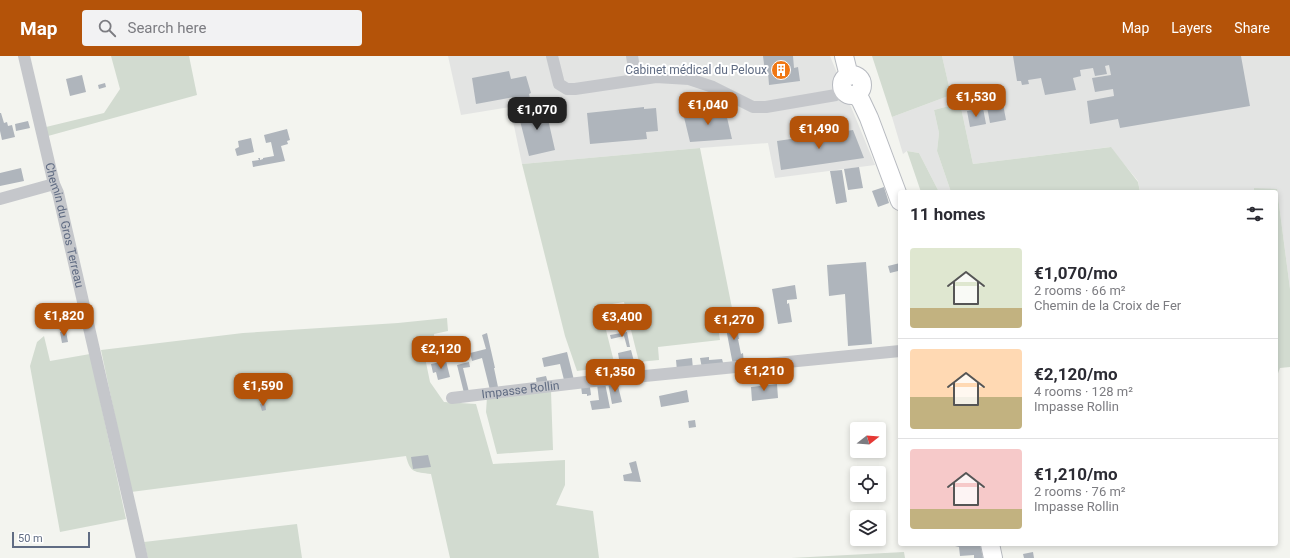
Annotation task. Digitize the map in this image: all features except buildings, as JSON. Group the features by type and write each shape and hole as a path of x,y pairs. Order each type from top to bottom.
{"main road":[{"path":"844,56 850,87 861,101 869,118 898,196"},
{"path":"990,546 993,558"}],"street":[{"name":"Chemin du Gros Terreau","path":"24,56 54,184 58,193 142,558"},
{"path":"552,56 559,84 567,89 656,77 689,79 714,87 752,107 766,107 836,95 850,87"},
{"path":"632,56 636,79"},
{"path":"0,199 54,184"},
{"name":"Impasse Rollin","path":"452,398 594,381 898,351"}],"shaded area":[{"path":"111,56 189,56 197,95 48,136 46,127 104,113 120,89"},
{"path":"448,56 830,56 875,165 775,178 768,143 522,164 510,107 461,115"},
{"path":"872,56 942,56 951,95 892,117"},
{"path":"942,56 1290,56 1290,289 1277,189 1140,190 1138,181 1110,147 973,164 960,103 934,110 939,133 937,151 950,190 938,190 919,153 907,151 903,154 892,117 951,95"},
{"path":"960,103 973,164 1111,147 1138,182 1140,190 950,190 937,151 939,133 934,110"},
{"path":"700,148 732,308 716,314 720,340 658,347 659,360 639,362 624,302 600,306 615,366 577,371 565,336 522,164"},
{"path":"907,151 919,153 938,190 920,190"},
{"path":"1254,188 1277,190 1254,190"},
{"path":"1278,197 1290,289 1290,367 1280,368 1278,373"},
{"path":"447,318 448,331 434,334 435,346 423,348 430,382 444,402 476,404 493,464 565,460 565,485 556,505 593,511 599,558 450,558 431,474 417,472 411,469 406,456 131,492 101,350 243,333 398,323"},
{"path":"44,336 50,361 90,354 126,519 60,532 30,366 37,342"},
{"path":"551,391 553,450 497,454 486,412 487,397"},
{"path":"297,524 302,558 148,558 144,542"},
{"path":"904,552 905,558 791,558"}],"place":[{"name":"Cabinet médical du Peloux","path":"781,70"}]}
